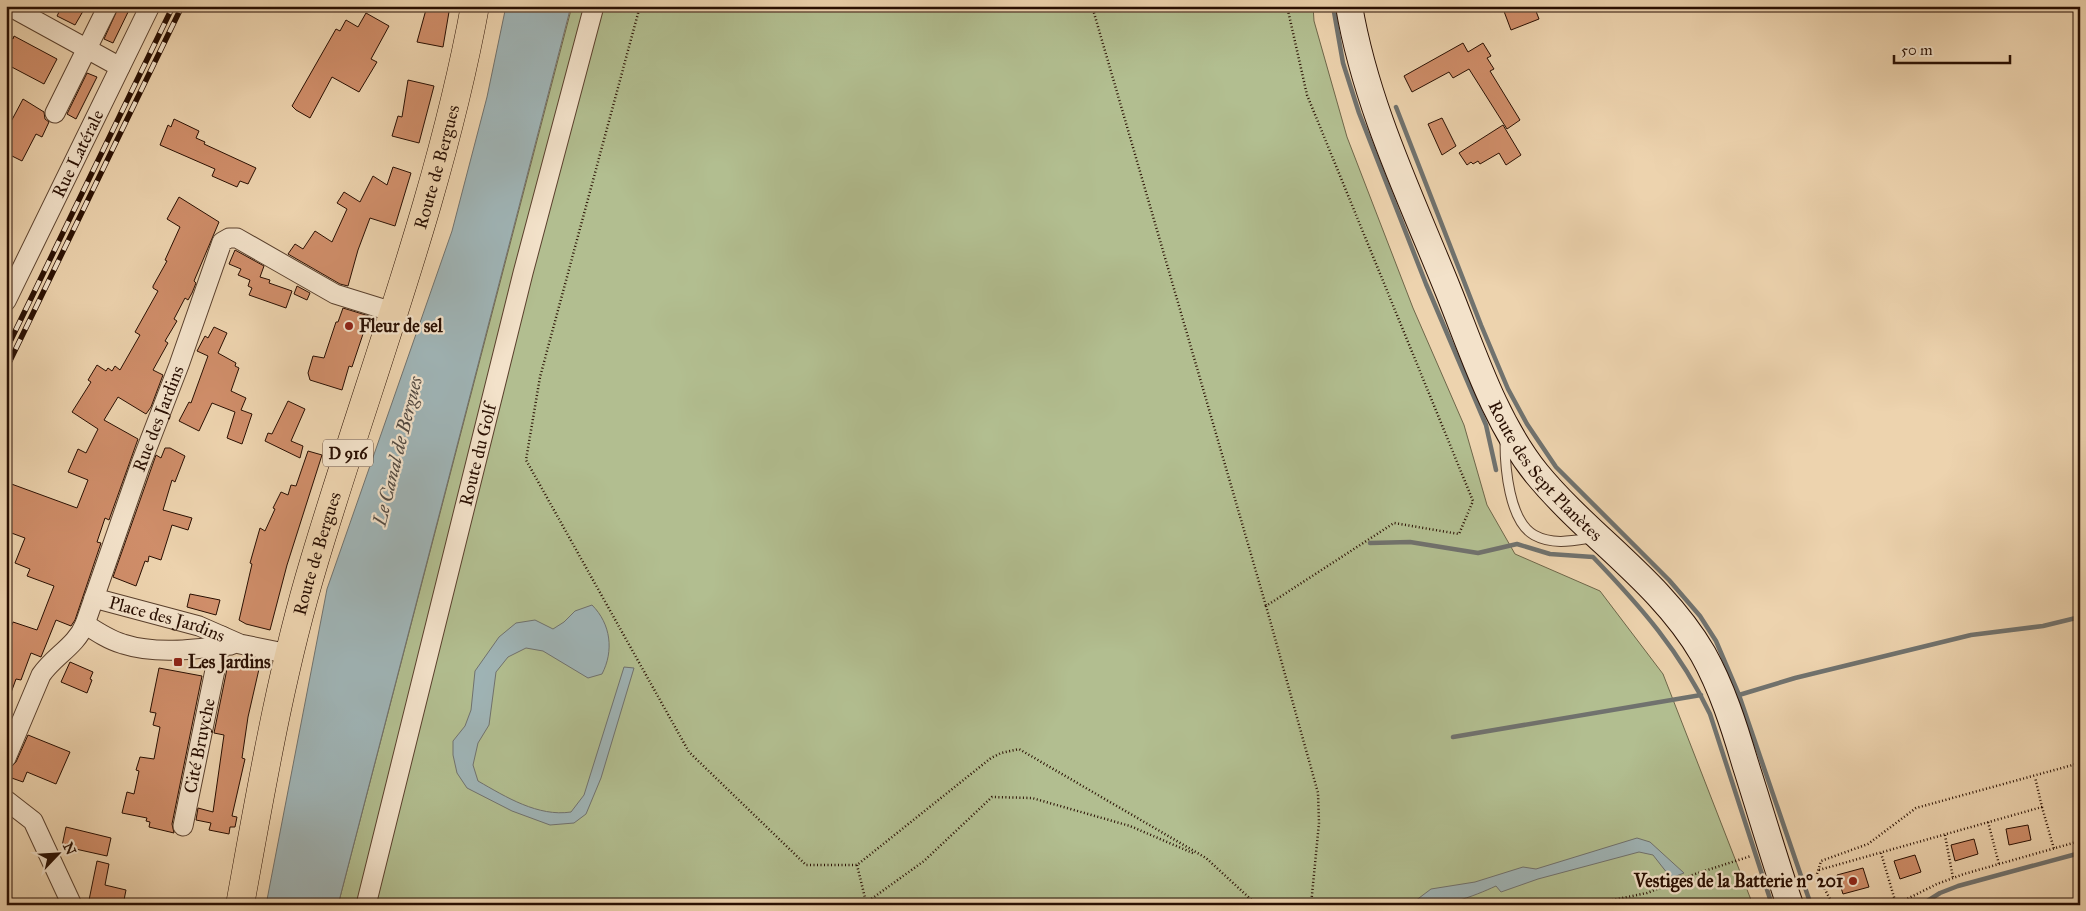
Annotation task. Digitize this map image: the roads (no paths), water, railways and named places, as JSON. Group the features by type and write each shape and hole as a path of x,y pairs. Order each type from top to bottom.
{"main road":[{"name":"Route de Bergues","path":"240,905 270,743 289,654 314,560 446,140 463,69 475,6"},
{"name":"Route des Sept Planètes","path":"1349,6 1362,71 1379,120 1482,373 1506,424 1536,472 1598,537 1660,597 1688,632 1706,661 1721,693 1738,740 1790,905"}],"street":[{"path":"9,6 120,67"},
{"path":"55,113 108,6"},
{"name":"Rue Latérale","path":"6,300 150,6"},
{"name":"Route du Golf","path":"366,905 521,282 594,6"},
{"name":"Rue des Jardins","path":"6,758 41,675 49,663 77,639 85,624 222,242 229,238 237,238 344,298 393,312"},
{"name":"Place des Jardins","path":"94,598 199,626 221,641"},
{"name":"Place des Jardins","path":"85,624 115,641 131,646 179,649 221,641 289,654"},
{"name":"Cité Bruyche","path":"183,826 221,641"},
{"path":"6,800 33,821 72,905"}],"lane":[{"path":"1506,424 1506,460 1509,486 1516,510 1525,527 1534,535 1558,542 1598,537"}],"water":[{"name":"Le Canal de Bergues","path":"506,6 571,6 338,905 266,905 327,589 452,231 487,97"},
{"path":"592,605 603,621 609,638 608,656 602,674 588,678 543,651 526,648 508,657 496,672 489,725 478,743 473,765 478,781 511,799 546,812 571,812 584,795 624,667 634,668 601,778 586,814 574,823 550,825 512,811 467,788 457,773 453,755 453,741 465,726 471,710 475,671 499,637 516,623 535,620 553,629 564,622 575,611"},
{"path":"1637,838 1650,842 1684,873 1671,878 1653,855 1639,852 1538,879 1501,892 1496,886 1456,901 1424,904 1415,901 1431,889 1475,882 1523,867 1536,869"}],"waterway":[{"path":"1333,6 1343,63 1359,113 1426,284 1486,425 1496,470"},
{"path":"1396,107 1481,325 1508,389 1527,424 1556,467 1669,580 1700,616 1716,641 1739,695 1811,905"},
{"path":"1370,543 1410,542 1478,553 1517,544 1550,554 1593,557 1658,631 1686,670 1710,714 1772,905"},
{"path":"1739,695 1795,678 1971,635 2043,626 2080,617"},
{"path":"1453,737 1701,695"},
{"path":"1921,905 1940,893 1958,886 2080,853"}],"railway":[{"path":"6,350 173,6"},
{"path":"6,369 182,6"}],"place":[{"name":"Fleur de sel","path":"349,326"},
{"name":"Les Jardins","path":"178,662"},
{"name":"Vestiges de la Batterie n° 201","path":"1853,881"}]}
